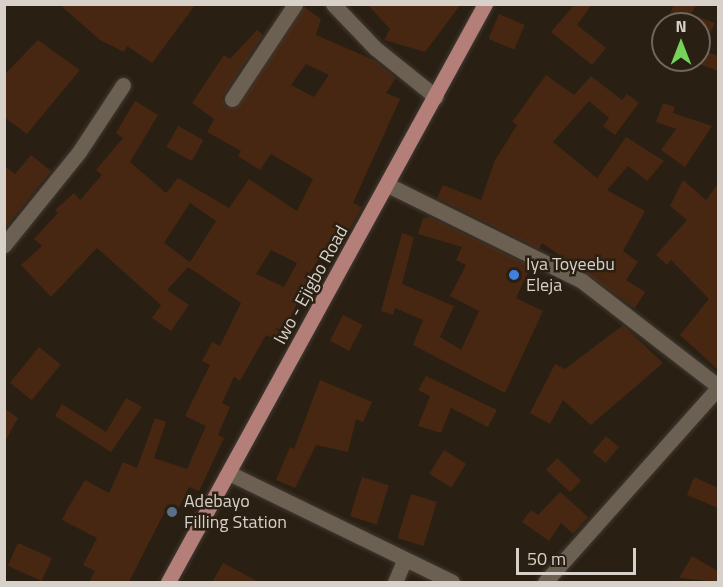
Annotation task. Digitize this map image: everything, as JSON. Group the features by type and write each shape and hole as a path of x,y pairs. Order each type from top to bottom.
{"main road":[{"name":"Iwo - Ejigbo Road","path":"168,582 388,185 485,4"}],"street":[{"path":"231,99 295,4"},
{"path":"333,4 375,48 436,97"},
{"path":"4,245 79,152 123,86"},
{"path":"388,185 582,281 718,387 545,582"},
{"path":"229,474 404,561 452,582"},
{"path":"395,582 404,561"}],"building":[{"path":"59,4 196,4 152,63 127,46 124,52 100,40"},
{"path":"367,4 461,4 425,52 384,40 390,29"},
{"path":"575,4 592,4 577,25 606,48 592,65 551,32"},
{"path":"674,4 697,4 692,12 671,12"},
{"path":"304,7 321,19 316,35 374,60 396,78 386,93 400,99 353,203 362,207 349,230 340,225 311,271 280,342 266,335 240,381 234,377 222,403 230,407 218,435 224,438 199,491 189,487 174,518 164,513 129,582 89,582 95,571 83,565 97,538 62,520 68,508 85,480 109,493 123,462 137,468 155,418 166,422 154,458 187,469 206,426 185,416 210,365 202,361 212,342 220,346 241,303 188,267 167,290 189,305 171,331 152,318 161,305 97,248 51,297 21,265 42,246 34,239 58,213 55,210 74,193 80,200 102,175 96,170 123,138 116,133 135,101 158,115 130,162 166,193 178,178 229,208 249,179 297,211 313,179 271,154 260,170 238,156 241,151 207,132 214,119 192,103 224,55 230,59 257,30 263,35 222,98 226,107 237,107","holes":["306,64 329,75 314,97 291,85","190,203 216,221 190,262 164,243","271,250 297,263 284,287 256,274"]},
{"path":"499,14 525,25 514,50 488,39"},
{"path":"38,40 80,70 27,134 4,117 4,75"},
{"path":"711,53 718,56 718,71 711,68"},
{"path":"546,75 574,95 591,76 622,100 627,94 639,103 615,135 603,126 609,118 589,101 553,142 597,178 626,137 664,161 647,181 628,166 607,190 645,211 623,251 638,262 626,280 645,292 635,308 542,243 539,249 437,198 443,185 481,200 495,160 517,125 512,122"},
{"path":"663,103 675,107 673,113 712,126 685,167 661,150 676,129 656,122"},
{"path":"178,126 203,140 192,161 166,147"},
{"path":"31,155 51,171 4,229 4,166 15,174"},
{"path":"683,180 706,200 718,184 718,370 680,335 709,299 671,260 667,265 656,255 687,220 670,206"},
{"path":"430,217 531,266 516,298 543,311 505,393 413,345 423,320 395,308 393,315 381,311 402,233 414,237 402,284 454,306 440,337 461,350 479,311 450,296 466,265 456,260 462,247 418,234 423,218"},
{"path":"343,315 363,325 349,351 330,341"},
{"path":"623,325 663,363 591,425 563,400 550,424 530,413 555,364 565,369"},
{"path":"39,347 61,365 32,400 10,383"},
{"path":"426,376 497,410 488,427 451,408 441,433 418,426 430,396 418,390"},
{"path":"320,380 372,402 363,422 356,419 348,452 316,445 295,488 276,480 290,447 294,449"},
{"path":"126,398 142,407 111,452 55,416 62,404 106,432"},
{"path":"4,408 18,418 4,443"},
{"path":"606,436 619,447 606,463 593,452"},
{"path":"444,450 466,464 451,488 429,474"},
{"path":"557,458 581,481 570,492 546,470"},
{"path":"362,477 389,485 377,524 350,516"},
{"path":"694,477 718,488 718,508 687,495"},
{"path":"560,492 588,517 573,534 561,523 549,541 522,522 531,510 538,515"},
{"path":"411,494 437,502 423,546 398,538"},
{"path":"18,543 52,558 42,581 8,566"},
{"path":"692,556 718,571 718,582 679,578"},
{"path":"223,563 259,582 212,582"}],"place":[{"name":"Iya Toyeebu Eleja","path":"514,275"},
{"name":"Adebayo Filling Station","path":"172,512"}]}
